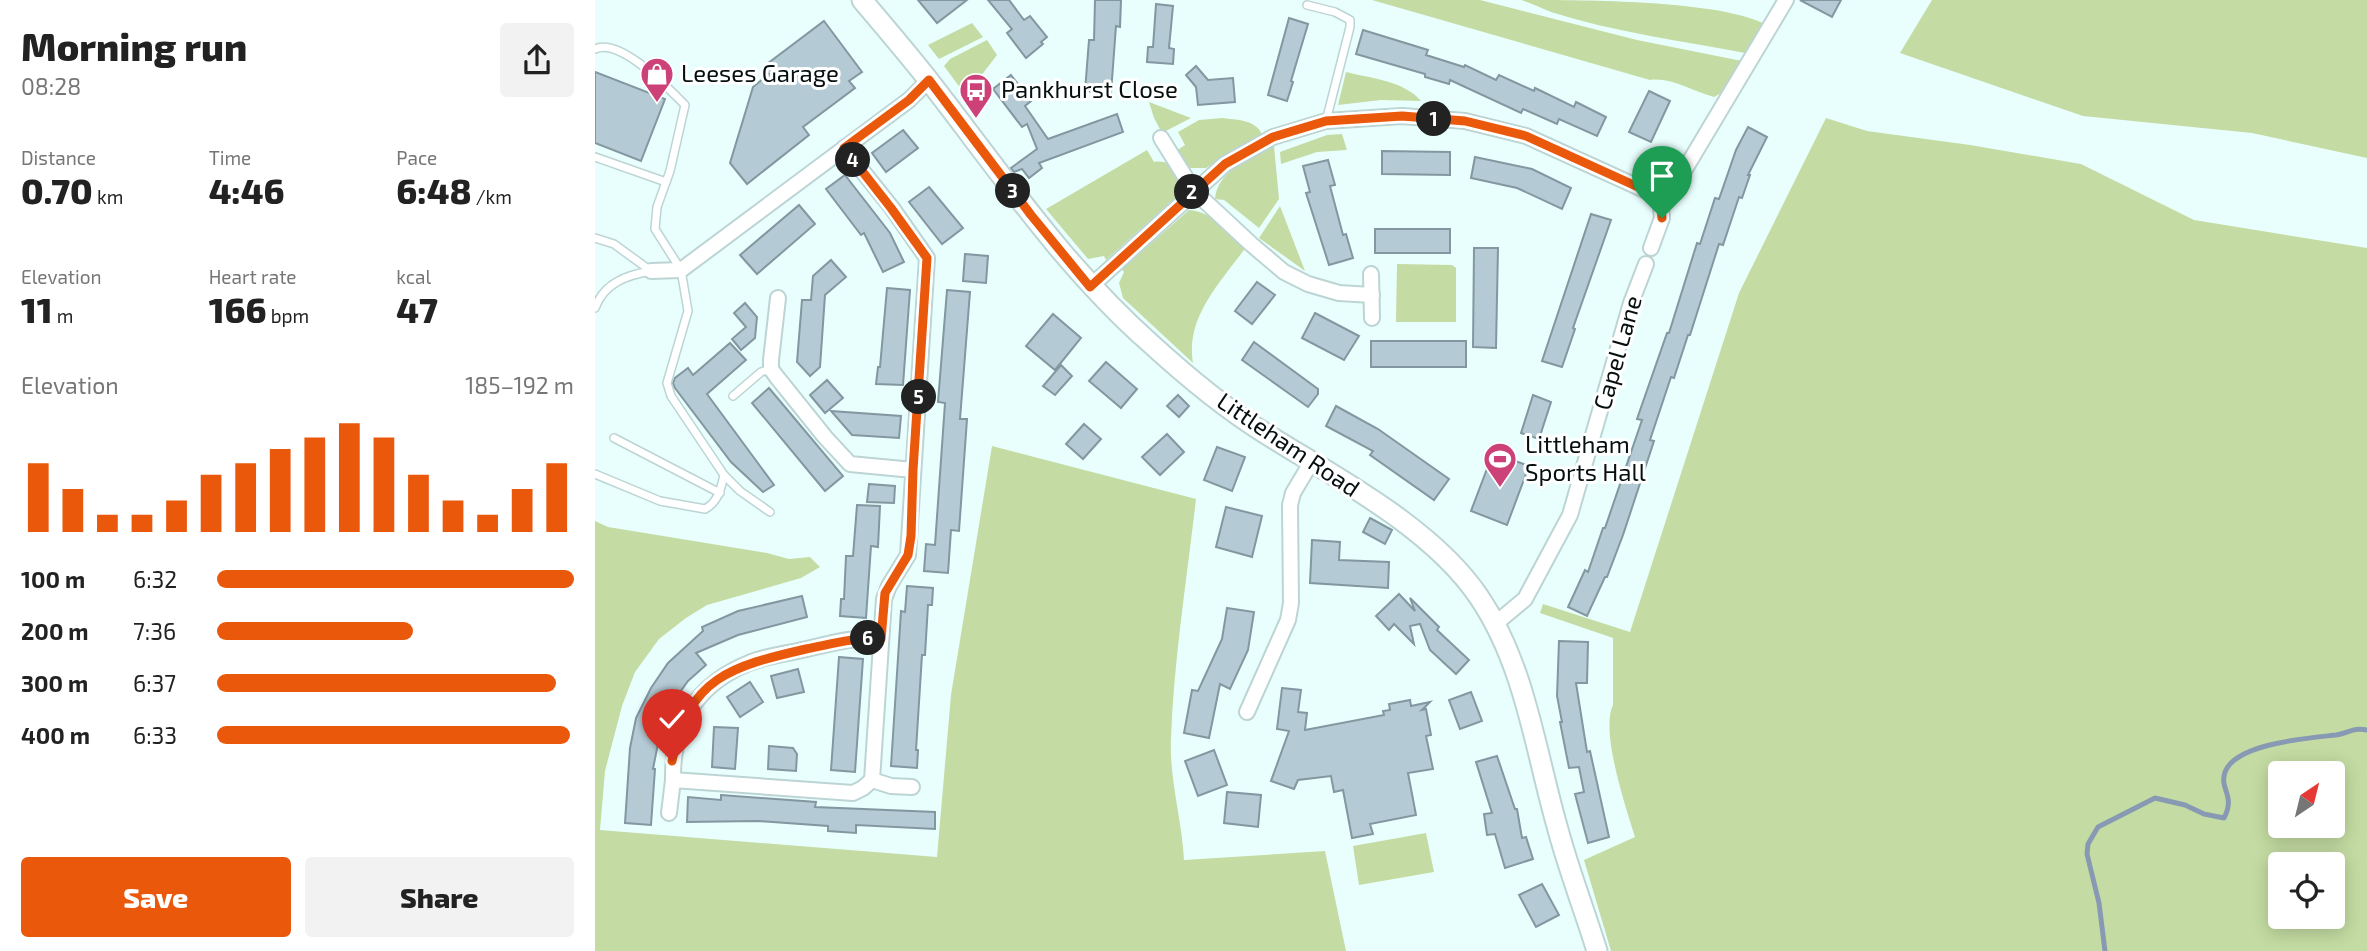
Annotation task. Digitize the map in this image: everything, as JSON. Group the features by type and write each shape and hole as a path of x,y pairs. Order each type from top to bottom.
{"street":[{"name":"Littleham Road","path":"862,0 929,80 1031,215 1090,287 1149,343 1231,410 1383,508 1430,544 1458,570 1495,624 1528,712 1557,828 1597,951"},
{"path":"1660,197 1675,186 1786,0"},
{"path":"652,271 681,270 909,100 929,80"},
{"path":"1090,287 1225,164 1273,137 1326,121 1402,116 1465,121 1526,136 1660,197"},
{"path":"1161,138 1194,191 1284,272 1308,284 1339,293 1372,295"},
{"path":"673,780 853,793 872,780 885,593 908,555 927,258 844,148"},
{"path":"1651,248 1662,218 1660,197"},
{"name":"Capel Lane","path":"1495,624 1525,599 1570,515 1631,303 1646,264"},
{"path":"1371,274 1372,318"},
{"path":"778,298 771,369 825,438 850,464 913,470"},
{"path":"1247,712 1288,620 1291,603 1290,505 1293,493 1312,461"},
{"path":"669,813 674,751 684,720 694,701 720,677 752,662 860,637 881,639"},
{"path":"872,780 891,786 912,788"}],"lane":[{"path":"1307,5 1335,12 1350,20 1326,121"},
{"path":"595,49 602,46 620,50 662,81 685,105 657,206 655,229 681,270 688,311 667,383 671,396 724,475 740,491 770,512"},
{"path":"595,157 666,181"},
{"path":"595,238 614,244 652,271"},
{"path":"595,308 599,297 617,281 652,271"},
{"path":"733,396 761,372 771,369"},
{"path":"614,438 720,493"},
{"path":"595,474 660,501 705,509 714,503 720,493 724,475"}],"green space":[{"path":"1372,0 1480,0 1637,40 1742,61 1723,92 1714,97 1674,83 1650,80"},
{"path":"1521,0 1612,1 1681,6 1741,15 1763,23 1745,53 1599,25 1551,12"},
{"path":"1932,0 2367,0 2367,158 2252,133 2083,116 1900,53"},
{"path":"972,23 983,37 939,59 928,45"},
{"path":"987,40 997,55 967,94 964,93 944,66 950,59"},
{"path":"1346,72 1396,85 1414,94 1421,101 1381,100 1338,105"},
{"path":"1149,102 1191,118 1162,133"},
{"path":"1222,118 1250,123 1262,134 1206,168 1187,168 1177,153 1185,145 1178,132 1199,120"},
{"path":"1826,118 1867,131 2081,164 2194,220 2367,248 2367,951 1611,951 1584,860 1635,837 1616,770 1610,733 1613,705 1613,638 1540,613 1543,604 1630,632 1739,293"},
{"path":"1342,134 1347,150 1317,152 1281,164 1280,152 1327,135"},
{"path":"1274,146 1279,199 1259,228 1224,200 1215,199 1217,189 1228,173"},
{"path":"1147,150 1154,162 1167,163 1175,171 1177,196 1106,260 1104,256 1088,259 1046,209"},
{"path":"1280,206 1305,271 1259,238"},
{"path":"1189,210 1213,219 1246,247 1216,287 1200,315 1194,330 1193,363 1123,298 1119,283 1124,272 1122,269"},
{"path":"1397,264 1452,265 1456,268 1456,322 1396,322"},
{"path":"992,446 1196,499 1178,648 1171,738 1172,769 1184,860 1325,851 1346,951 595,951 595,521 608,527 789,559 810,557 820,567 801,578 707,605 659,639 635,672 622,706 605,771 600,830 937,857 951,695"},
{"path":"1426,833 1434,872 1359,885 1353,846"}],"building":[{"path":"918,0 967,0 937,23"},
{"path":"988,0 1009,0 1024,20 1030,16 1047,37 1041,42 1043,44 1026,58 1007,33 1012,29"},
{"path":"1095,0 1121,0 1120,27 1116,26 1111,93 1085,91 1089,40 1094,40"},
{"path":"1800,0 1841,0 1832,17"},
{"path":"1156,4 1173,6 1169,48 1174,49 1173,64 1147,62 1148,47 1153,47"},
{"path":"1289,18 1308,24 1287,101 1268,95"},
{"path":"824,21 862,72 849,81 855,88 803,127 809,135 747,184 730,163 753,87 769,74 763,67"},
{"path":"1363,30 1428,50 1426,55 1464,67 1465,65 1496,80 1499,75 1534,91 1535,88 1574,107 1576,102 1606,117 1597,136 1559,119 1557,124 1523,109 1521,113 1450,80 1449,84 1425,77 1425,74 1356,54"},
{"path":"1196,66 1208,80 1233,78 1235,102 1198,105 1196,87 1186,75"},
{"path":"595,72 665,99 641,161 595,143"},
{"path":"1011,75 1031,101 1025,106 1048,139 1117,114 1123,132 1039,163 1042,168 1029,178 1022,169 1014,172 1011,168 1037,149 1027,124 1022,127 993,89"},
{"path":"1649,91 1670,101 1651,142 1629,132"},
{"path":"1748,127 1767,137 1748,175 1742,198 1739,197 1723,245 1719,244 1690,335 1674,378 1671,377 1650,440 1654,441 1623,535 1607,577 1587,616 1568,607 1585,570 1588,572 1605,528 1642,420 1637,419 1669,333 1697,243 1700,244 1715,198 1719,199 1736,150"},
{"path":"903,130 918,148 886,172 872,153"},
{"path":"1382,151 1450,152 1450,175 1382,174"},
{"path":"1475,157 1532,169 1571,188 1562,209 1517,188 1471,178"},
{"path":"1328,160 1335,185 1330,186 1343,235 1346,234 1353,258 1329,265 1306,193 1310,192 1303,166"},
{"path":"845,175 890,233 904,262 883,272 864,233 861,235 826,189"},
{"path":"929,187 963,228 942,244 909,202"},
{"path":"799,205 815,224 757,274 740,255"},
{"path":"1591,214 1611,220 1562,367 1542,361"},
{"path":"1375,229 1450,229 1450,253 1375,253"},
{"path":"1474,248 1498,248 1496,348 1473,347"},
{"path":"965,254 988,256 986,283 963,281"},
{"path":"831,260 846,277 825,295 820,367 810,376 797,362 802,300 811,300 813,276"},
{"path":"1257,282 1275,295 1252,324 1235,311"},
{"path":"887,288 910,290 903,385 876,384"},
{"path":"947,290 970,292 960,419 967,419 959,531 951,530 948,573 924,571 926,544 935,545 945,403 938,402"},
{"path":"745,303 757,317 755,338 741,350 732,339 746,327 734,313"},
{"path":"1315,313 1359,336 1344,360 1302,338"},
{"path":"1053,314 1081,338 1055,370 1026,346"},
{"path":"1371,341 1466,341 1466,367 1371,367"},
{"path":"1254,342 1318,389 1318,394 1308,407 1242,360"},
{"path":"730,343 746,360 707,394 774,485 763,492 731,462 673,383 675,378 688,368 693,375"},
{"path":"1106,362 1137,389 1121,408 1089,381"},
{"path":"1061,365 1072,376 1055,395 1043,386"},
{"path":"827,380 843,398 825,413 810,395"},
{"path":"769,388 843,476 825,491 752,403"},
{"path":"1178,395 1189,406 1179,417 1167,406"},
{"path":"1533,395 1551,402 1539,439 1521,433"},
{"path":"1336,406 1378,429 1449,479 1434,500 1370,455 1373,451 1326,426"},
{"path":"831,411 901,416 899,438 852,435"},
{"path":"1084,424 1101,439 1083,459 1066,444"},
{"path":"1167,434 1184,452 1160,475 1142,457"},
{"path":"1217,447 1245,457 1232,491 1204,480"},
{"name":"Littleham Sports Hall","path":"1493,453 1529,466 1507,525 1471,511"},
{"path":"869,484 895,486 894,503 867,502"},
{"path":"857,505 880,506 878,547 871,546 866,618 840,616 841,599 844,599 846,556 853,556"},
{"path":"1226,507 1262,516 1252,557 1216,547"},
{"path":"1370,518 1392,530 1385,544 1363,532"},
{"path":"1312,540 1340,542 1339,560 1389,562 1388,588 1310,583"},
{"path":"907,586 933,588 932,605 928,605 925,655 922,655 917,768 891,766 901,611 905,612"},
{"path":"1399,594 1415,611 1410,598 1439,627 1437,630 1469,660 1456,674 1430,650 1420,624 1410,626 1414,644 1394,624 1389,630 1376,616"},
{"path":"802,596 807,617 738,635 696,653 706,665 688,681 673,702 661,728 653,769 651,825 625,823 630,748 636,718 651,688 668,663 703,631 702,627 738,611"},
{"path":"1227,608 1254,612 1248,650 1230,689 1220,684 1209,738 1184,733 1192,690 1198,691 1222,639"},
{"path":"1559,641 1588,642 1587,683 1576,683 1587,752 1590,751 1609,837 1588,843 1575,794 1584,792 1579,767 1569,768 1560,722 1557,696"},
{"path":"839,657 863,659 855,772 831,770"},
{"path":"798,669 804,692 777,698 771,676"},
{"path":"750,682 763,702 740,717 727,697"},
{"path":"1282,688 1301,690 1298,712 1307,713 1305,730 1384,715 1383,711 1390,710 1389,704 1410,700 1411,706 1430,702 1422,710 1426,709 1431,735 1426,736 1433,769 1408,773 1416,815 1370,824 1373,834 1352,838 1343,790 1334,792 1331,776 1298,780 1294,789 1271,781 1289,731 1277,729"},
{"path":"1471,692 1482,721 1460,729 1449,700"},
{"path":"714,727 738,728 735,769 712,767"},
{"path":"769,746 793,748 797,754 796,771 768,769"},
{"path":"1214,750 1227,785 1198,796 1185,761"},
{"path":"1497,756 1517,809 1522,838 1526,837 1533,859 1505,868 1495,834 1487,835 1484,814 1492,813 1476,762"},
{"path":"1227,792 1261,795 1258,827 1224,823"},
{"path":"721,795 816,802 815,807 935,812 935,829 856,825 856,833 828,831 828,826 758,821 687,822 688,797 721,800"},
{"path":"1542,884 1559,915 1536,927 1519,895"}],"waterway":[{"path":"2105,951 2099,903 2087,854 2088,844 2098,827 2155,798 2224,818 2228,804 2224,784 2225,772 2232,762 2243,754 2292,740 2367,730"}],"place":[{"name":"Leeses Garage","path":"657,104"},
{"name":"Pankhurst Close","path":"976,120"},
{"name":"Littleham Sports Hall","path":"1500,489"}],"route":[{"path":"672,761 676,741 694,701 720,677 752,662 860,637 881,639 885,593 904,565 911,536 927,258 844,148 909,100 929,80 1031,215 1090,287 1225,164 1273,137 1326,121 1402,116 1465,121 1526,136 1660,197 1662,218"}]}
